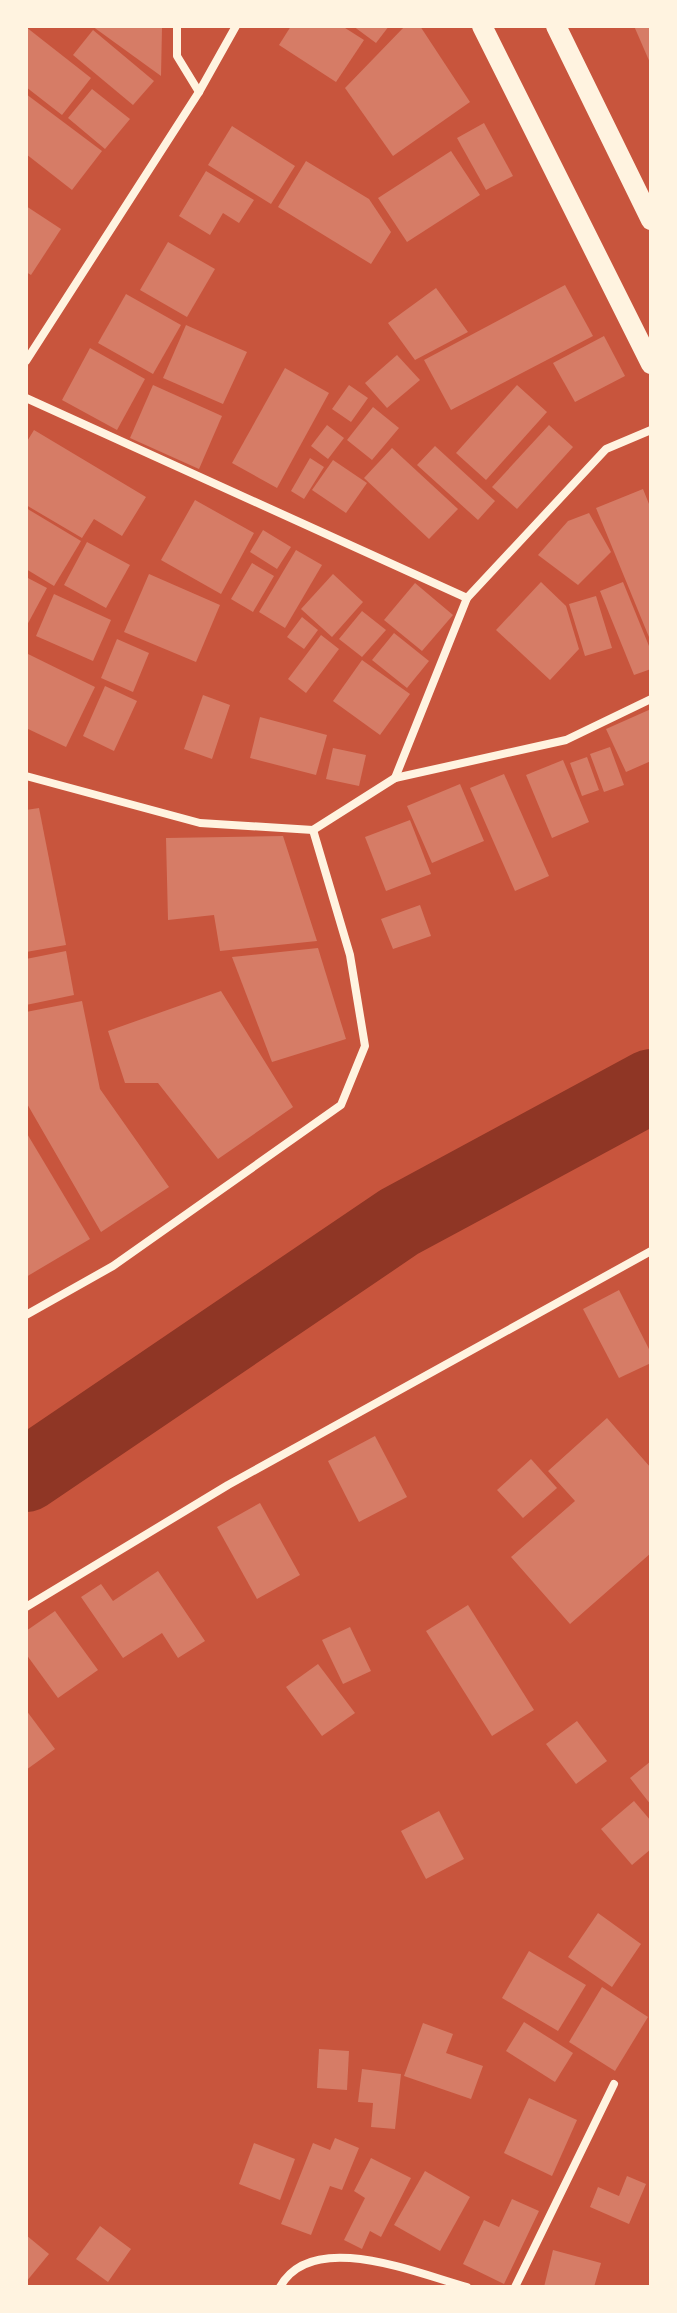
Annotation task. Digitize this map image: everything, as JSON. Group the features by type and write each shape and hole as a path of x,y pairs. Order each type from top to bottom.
{"main road":[{"path":"482,26 651,364"},
{"path":"556,26 651,220"}],"street":[{"path":"177,26 177,56 199,92"},
{"path":"26,361 199,92 236,26"},
{"path":"26,398 467,598"},
{"path":"395,778 467,598 606,449 651,430"},
{"path":"26,776 200,823 313,830 395,778 566,740 651,699"},
{"path":"26,1315 113,1266 341,1105 365,1046 350,955 313,830"},
{"path":"26,1607 228,1485 651,1251"},
{"path":"515,2287 614,2084"},
{"path":"280,2287 284,2278 316,2258 353,2257 467,2287"}],"building":[{"path":"92,26 162,28 161,76"},
{"path":"291,26 342,26 364,40 336,82 279,45"},
{"path":"353,26 389,26 376,43"},
{"path":"405,26 420,26 470,102 393,156 345,88"},
{"path":"634,26 651,26 651,65"},
{"path":"26,27 91,78 62,115 26,87"},
{"path":"93,30 154,81 133,105 73,55"},
{"path":"92,89 130,119 105,149 68,118"},
{"path":"26,94 102,151 72,190 26,154"},
{"path":"484,123 513,176 486,190 457,138"},
{"path":"232,126 295,166 271,204 208,165"},
{"path":"451,151 480,195 407,242 378,198"},
{"path":"306,161 369,199 391,232 371,264 278,207"},
{"path":"206,171 254,200 239,223 223,213 210,235 179,216"},
{"path":"26,206 61,229 31,275 26,272"},
{"path":"168,242 215,269 187,317 140,290"},
{"path":"565,285 593,336 451,410 424,360"},
{"path":"436,288 468,332 415,360 388,323"},
{"path":"126,294 181,325 153,374 98,343"},
{"path":"186,325 247,352 223,404 163,378"},
{"path":"604,336 625,376 575,402 553,363"},
{"path":"90,348 145,379 117,430 62,400"},
{"path":"397,355 420,380 387,408 365,383"},
{"path":"285,368 329,393 277,488 232,463"},
{"path":"153,385 222,416 199,469 130,438"},
{"path":"349,385 368,398 351,422 332,409"},
{"path":"517,385 547,412 486,480 456,453"},
{"path":"373,407 399,428 372,460 347,440"},
{"path":"327,425 344,438 328,459 311,446"},
{"path":"549,425 573,447 517,509 492,487"},
{"path":"34,430 146,497 122,536 94,519 82,538 26,505 26,443"},
{"path":"435,446 495,501 478,520 417,465"},
{"path":"392,448 458,509 429,539 364,478"},
{"path":"310,458 324,467 304,499 291,491"},
{"path":"333,460 367,483 346,513 312,490"},
{"path":"643,489 651,509 651,642 596,508"},
{"path":"195,500 254,533 221,594 161,560"},
{"path":"26,508 81,541 54,586 26,569"},
{"path":"589,513 611,552 578,585 538,555 568,521"},
{"path":"263,530 291,547 277,569 250,552"},
{"path":"87,542 130,565 106,608 64,585"},
{"path":"296,550 322,565 285,628 259,612"},
{"path":"252,563 274,576 253,612 231,599"},
{"path":"149,574 220,605 196,662 124,632"},
{"path":"333,574 363,602 332,637 301,609"},
{"path":"26,577 47,588 26,627"},
{"path":"541,582 566,606 579,649 550,680 496,630"},
{"path":"623,582 651,651 651,669 634,675 600,591"},
{"path":"415,583 453,615 422,651 384,620"},
{"path":"54,594 111,620 93,661 36,636"},
{"path":"596,596 612,648 585,656 569,604"},
{"path":"362,611 386,630 362,657 339,639"},
{"path":"302,617 318,630 304,649 287,637"},
{"path":"394,633 429,661 407,688 372,660"},
{"path":"321,635 339,649 306,693 288,679"},
{"path":"117,639 149,653 133,692 101,678"},
{"path":"26,653 95,687 66,747 26,728"},
{"path":"362,660 410,694 380,735 333,701"},
{"path":"105,686 137,701 114,751 83,736"},
{"path":"203,695 230,705 212,759 184,749"},
{"path":"651,709 651,761 626,772 606,729"},
{"path":"260,717 327,735 316,775 250,758"},
{"path":"610,747 624,785 604,792 590,754"},
{"path":"333,748 366,755 359,786 326,779"},
{"path":"587,757 599,790 582,796 570,763"},
{"path":"563,760 589,822 552,838 526,775"},
{"path":"504,774 549,876 515,891 470,788"},
{"path":"460,784 484,841 432,863 407,806"},
{"path":"39,808 66,945 26,952 26,810"},
{"path":"410,820 431,874 386,891 365,837"},
{"path":"283,836 317,941 220,951 214,915 168,920 166,838"},
{"path":"420,905 431,936 393,949 381,919"},
{"path":"318,948 346,1039 272,1062 232,957"},
{"path":"66,951 74,995 26,1005 26,959"},
{"path":"221,991 293,1107 218,1159 158,1083 125,1083 108,1031"},
{"path":"82,1001 100,1089 169,1187 101,1232 26,1102 26,1012"},
{"path":"26,1132 90,1239 26,1277"},
{"path":"619,1290 651,1353 651,1363 619,1378 583,1309"},
{"path":"607,1418 651,1468 651,1553 570,1624 511,1557 575,1501 548,1471"},
{"path":"375,1436 407,1497 359,1522 328,1461"},
{"path":"531,1459 557,1488 523,1518 497,1490"},
{"path":"260,1503 300,1575 257,1599 217,1527"},
{"path":"158,1571 205,1641 178,1658 162,1633 123,1658 81,1597 101,1584 113,1601"},
{"path":"468,1605 534,1710 492,1736 426,1631"},
{"path":"55,1611 98,1670 58,1698 26,1654 26,1631"},
{"path":"350,1627 371,1671 343,1684 322,1640"},
{"path":"318,1664 355,1713 322,1736 286,1687"},
{"path":"26,1710 55,1749 26,1770"},
{"path":"577,1721 607,1761 576,1784 546,1744"},
{"path":"651,1761 651,1805 630,1778"},
{"path":"634,1801 651,1821 651,1849 632,1865 601,1829"},
{"path":"439,1811 464,1859 426,1879 401,1831"},
{"path":"598,1913 641,1944 612,1987 568,1957"},
{"path":"529,1951 586,1985 558,2031 502,1998"},
{"path":"602,1987 648,2017 615,2071 569,2042"},
{"path":"524,2022 573,2053 555,2082 506,2051"},
{"path":"423,2023 453,2034 446,2053 483,2066 471,2099 404,2076"},
{"path":"319,2049 349,2051 347,2090 317,2088"},
{"path":"362,2069 401,2074 395,2129 371,2127 373,2103 358,2102"},
{"path":"529,2098 577,2120 552,2176 504,2153"},
{"path":"335,2138 359,2148 342,2190 330,2186 311,2235 281,2224 313,2143 330,2150"},
{"path":"254,2143 295,2159 280,2200 239,2184"},
{"path":"371,2158 411,2178 381,2237 370,2231 362,2249 344,2240 365,2198 354,2191"},
{"path":"425,2171 470,2197 440,2251 394,2225"},
{"path":"627,2176 646,2184 629,2224 590,2207 598,2187 619,2196"},
{"path":"512,2199 539,2211 504,2284 463,2264 484,2220 499,2227"},
{"path":"100,2226 131,2249 108,2282 76,2259"},
{"path":"26,2235 49,2254 26,2282"},
{"path":"553,2250 601,2263 594,2287 544,2287"}],"waterway":[{"path":"26,1475 399,1222 651,1086"}]}
